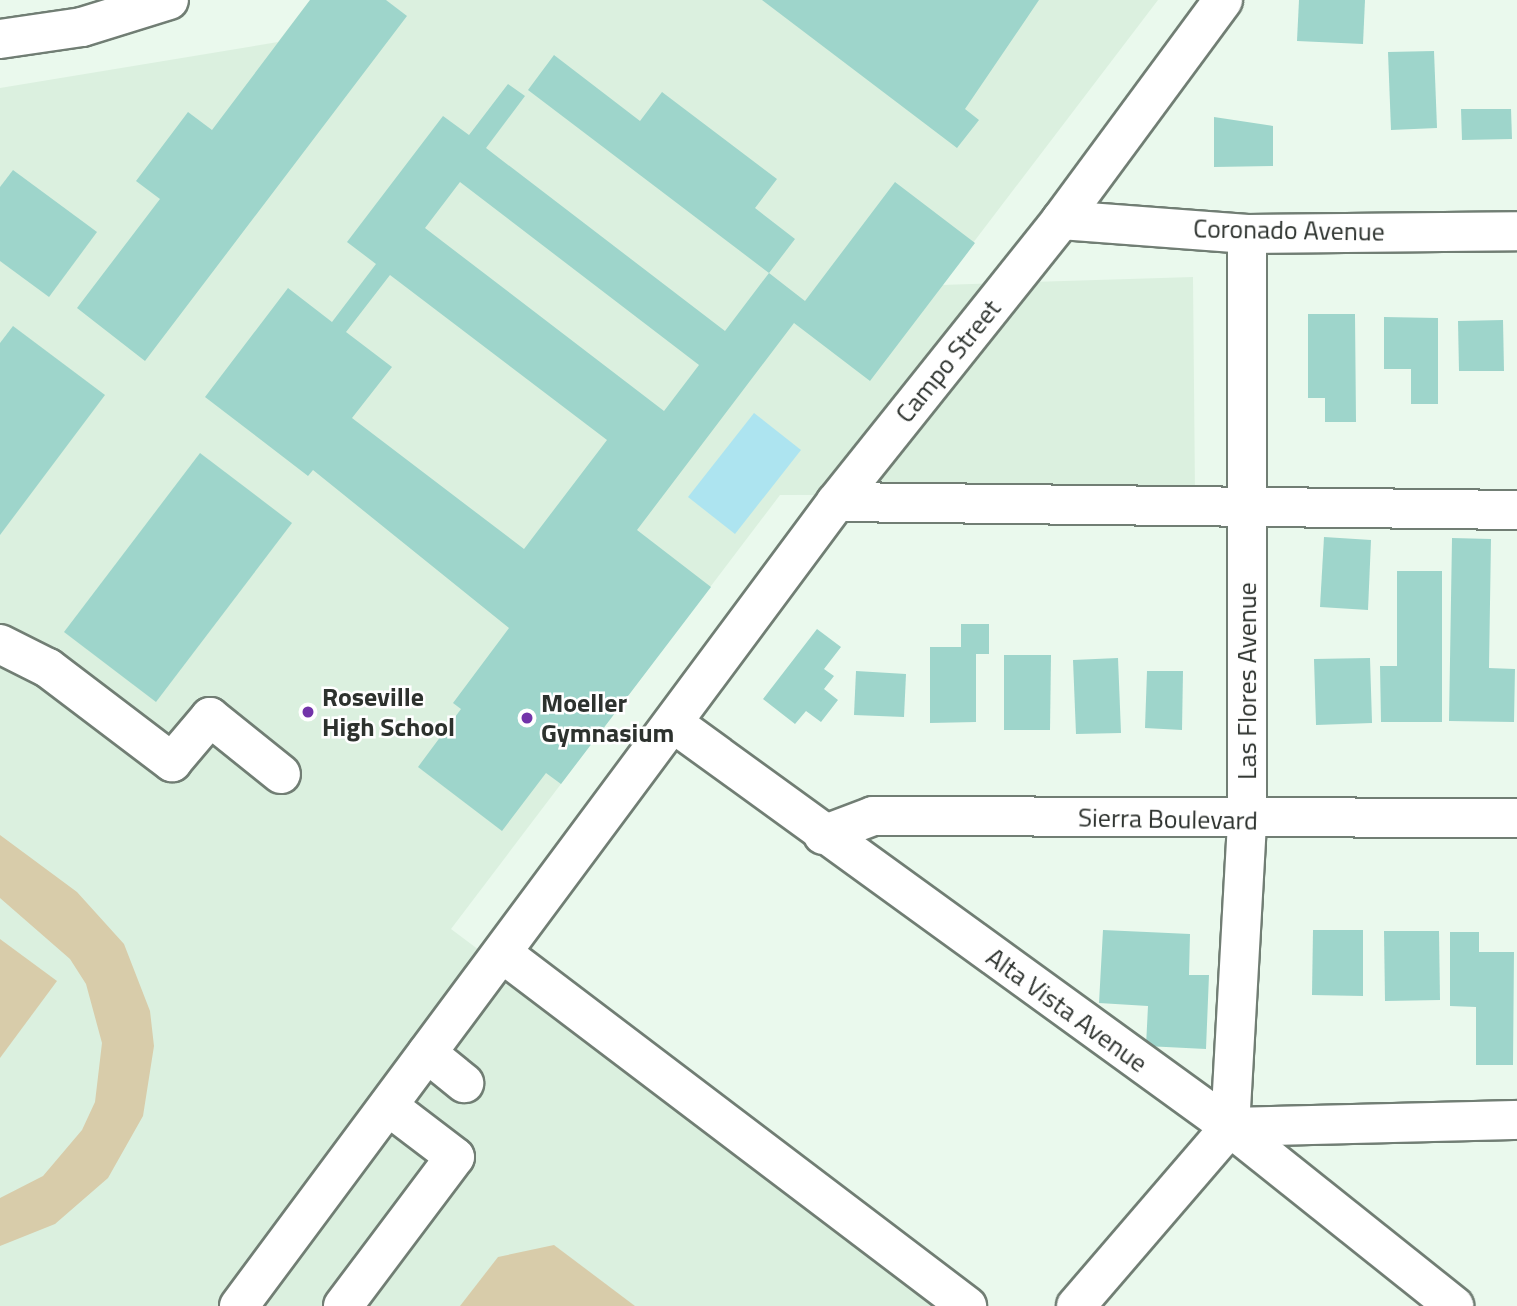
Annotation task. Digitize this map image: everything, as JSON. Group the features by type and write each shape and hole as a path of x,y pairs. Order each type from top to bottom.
{"street":[{"path":"0,39 82,26 169,0"},
{"name":"Campo Street","path":"239,1306 836,502 1061,220 1223,0"},
{"name":"Coronado Avenue","path":"1061,220 1247,234 1517,231"},
{"name":"Las Flores Avenue","path":"1230,1127 1247,820 1247,234"},
{"path":"836,502 1247,510 1517,510"},
{"path":"0,644 48,668 172,762 211,717 281,774"},
{"name":"Alta Vista Avenue","path":"673,723 823,835 1230,1127 1454,1306"},
{"name":"Sierra Boulevard","path":"823,835 873,816 1247,820 1517,818"},
{"path":"502,953 967,1306"},
{"path":"427,1053 464,1083"},
{"path":"343,1306 455,1157 388,1106"},
{"path":"1076,1306 1230,1127 1517,1120"}],"shaded area":[{"name":"Roseville High School","path":"310,0 1158,0 941,285 1193,277 1195,494 780,495 451,929 954,1306 0,1306 0,88 278,42"},
{"path":"0,835 77,892 124,944 150,1011 154,1046 143,1116 108,1178 55,1224 0,1246 0,1198 43,1176 82,1130 95,1102 102,1043 86,984 70,959 0,898"},
{"path":"0,939 57,981 0,1058"},
{"path":"554,1245 635,1306 460,1306 498,1257"}],"water":[{"path":"754,413 801,450 735,534 688,497"}],"building":[{"path":"310,0 386,0 407,16 145,361 77,308 160,199 136,181 188,112 212,130"},
{"path":"762,0 1039,0 965,109 979,120 957,148"},
{"path":"1299,0 1365,0 1363,44 1297,41"},
{"path":"1434,51 1437,128 1391,130 1388,52"},
{"path":"554,55 640,121 662,92 777,179 755,208 795,239 769,273 528,90"},
{"path":"508,84 525,96 486,148 725,331 769,273 805,301 895,182 975,243 870,381 794,323 637,530 711,587 561,784 546,773 502,831 418,767 461,709 453,703 509,628 313,470 308,476 205,397 288,288 332,322 376,264 347,242 443,116 469,135","holes":["460,182 699,365 664,411 425,228","390,275 607,440 524,549 352,418 392,367 346,332"]},
{"path":"1461,109 1511,109 1512,139 1462,140"},
{"path":"1214,117 1273,126 1273,166 1214,167"},
{"path":"13,170 97,232 49,297 0,261 0,187"},
{"path":"1308,314 1355,314 1356,422 1325,422 1325,398 1308,398"},
{"path":"1384,317 1438,318 1438,404 1411,404 1411,369 1384,369"},
{"path":"1503,320 1504,371 1459,371 1458,321"},
{"path":"13,326 105,395 0,535 0,343"},
{"path":"200,453 292,523 156,702 64,632"},
{"path":"1324,537 1371,540 1368,610 1320,607"},
{"path":"1452,538 1491,539 1489,668 1515,669 1514,722 1449,721"},
{"path":"1397,571 1442,571 1442,722 1381,722 1380,666 1397,666"},
{"path":"961,624 989,624 989,654 976,654 976,722 930,723 930,647 961,647"},
{"path":"817,629 841,647 824,669 834,676 824,689 838,700 821,722 806,711 795,724 763,699"},
{"path":"1004,655 1051,655 1050,730 1004,730"},
{"path":"1118,658 1121,733 1076,734 1073,660"},
{"path":"1370,658 1372,723 1316,725 1314,659"},
{"path":"856,671 906,674 904,717 854,715"},
{"path":"1147,671 1183,671 1182,730 1145,728"},
{"path":"1103,930 1190,934 1189,975 1209,975 1206,1049 1146,1046 1148,1006 1099,1003"},
{"path":"1313,930 1363,930 1363,996 1312,995"},
{"path":"1384,931 1439,931 1440,1000 1385,1001"},
{"path":"1450,932 1479,932 1479,952 1514,952 1513,1065 1476,1065 1476,1007 1450,1006"}],"place":[{"name":"Roseville High School","path":"308,712"},
{"name":"Moeller Gymnasium","path":"527,718"}]}
